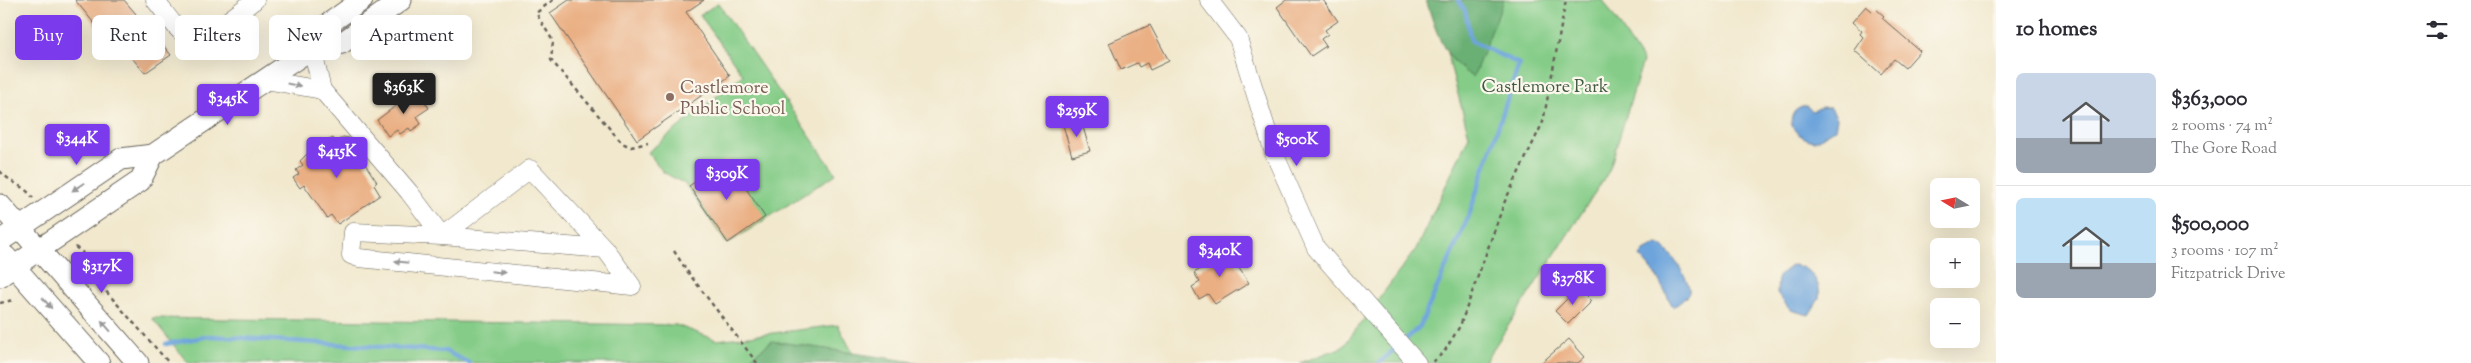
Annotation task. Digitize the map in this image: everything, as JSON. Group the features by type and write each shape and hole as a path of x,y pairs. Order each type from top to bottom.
{"main road":[{"path":"341,15 362,0"},
{"path":"341,43 401,0"},
{"path":"0,241 121,159 153,155 294,60"},
{"path":"7,271 140,181 153,155"},
{"path":"0,205 138,363"},
{"path":"0,250 7,271 99,363"}],"street":[{"path":"155,0 180,31 194,36 208,33 255,0"},
{"path":"1209,0 1238,38 1274,154 1316,248 1414,359"},
{"path":"316,60 322,90 410,192 442,236 449,267"},
{"path":"265,80 322,90"},
{"path":"442,236 530,169 605,249 632,286 359,258 352,255 353,232 442,236 605,249"}],"path":[{"path":"553,0 536,12 552,41 552,60 622,143 631,147 648,142"},
{"path":"1432,363 1444,352 1460,326 1505,201 1543,122 1566,0"},
{"path":"0,170 17,186 29,192"},
{"path":"674,251 686,270 757,363"},
{"path":"82,252 89,272 169,363"},
{"path":"0,303 13,300"}],"green space":[{"path":"1426,0 1504,0 1473,77 1454,62 1447,53"},
{"name":"Castlemore Park","path":"1433,0 1603,0 1643,61 1609,171 1484,363 1300,363 1343,347 1416,249 1469,136"},
{"path":"718,3 836,174 727,244 685,184 663,172 648,152 743,75 700,15"},
{"path":"152,318 676,325 717,340 838,325 858,363 188,363"},
{"path":"772,341 921,363 744,363"}],"water":[{"path":"1806,106 1813,111 1822,107 1831,108 1837,118 1835,129 1814,141 1798,134 1792,126 1792,116 1796,110"},
{"path":"1657,244 1672,257 1687,280 1689,287 1687,296 1673,307 1657,277 1640,256 1644,251"},
{"path":"1792,265 1804,268 1816,281 1819,299 1809,315 1790,310 1777,293 1778,276"}],"building":[{"path":"75,0 124,0 136,14 92,15 92,21"},
{"path":"569,0 704,0 686,12 730,76 637,140 550,13"},
{"path":"1286,0 1323,0 1338,21 1325,30 1328,34 1321,39 1326,46 1311,56 1277,7"},
{"path":"1866,6 1873,12 1876,9 1884,16 1882,18 1920,51 1905,68 1894,59 1881,74 1854,50 1863,37 1860,34 1862,31 1852,22"},
{"path":"1150,25 1169,61 1150,70 1147,63 1139,67 1137,63 1121,70 1109,43"},
{"path":"165,48 171,55 165,59"},
{"path":"134,60 164,60 145,73"},
{"path":"417,90 429,108 417,116 421,124 411,131 409,128 400,134 397,130 388,136 377,120"},
{"path":"1081,120 1090,151 1072,156 1063,125"},
{"path":"343,137 349,138 357,148 355,149 377,182 374,185 380,195 338,224 331,215 327,218 304,185 300,188 293,178 299,174 296,170 303,165 300,161 306,155 333,138 336,142"},
{"path":"727,160 765,217 728,243 689,186"},
{"path":"1226,249 1249,283 1215,304 1208,294 1199,299 1192,287 1200,282 1194,273 1212,262 1210,258"},
{"path":"1578,288 1591,301 1568,324 1555,311"},
{"path":"1569,339 1585,357 1578,363 1541,363"}],"waterway":[{"path":"1403,342 1420,326 1469,215 1519,64 1471,41 1465,10 1458,0"},
{"path":"166,344 210,336 445,351 469,363"},
{"path":"1379,363 1397,347"}],"place":[{"name":"Castlemore Public School","path":"670,97"}]}
